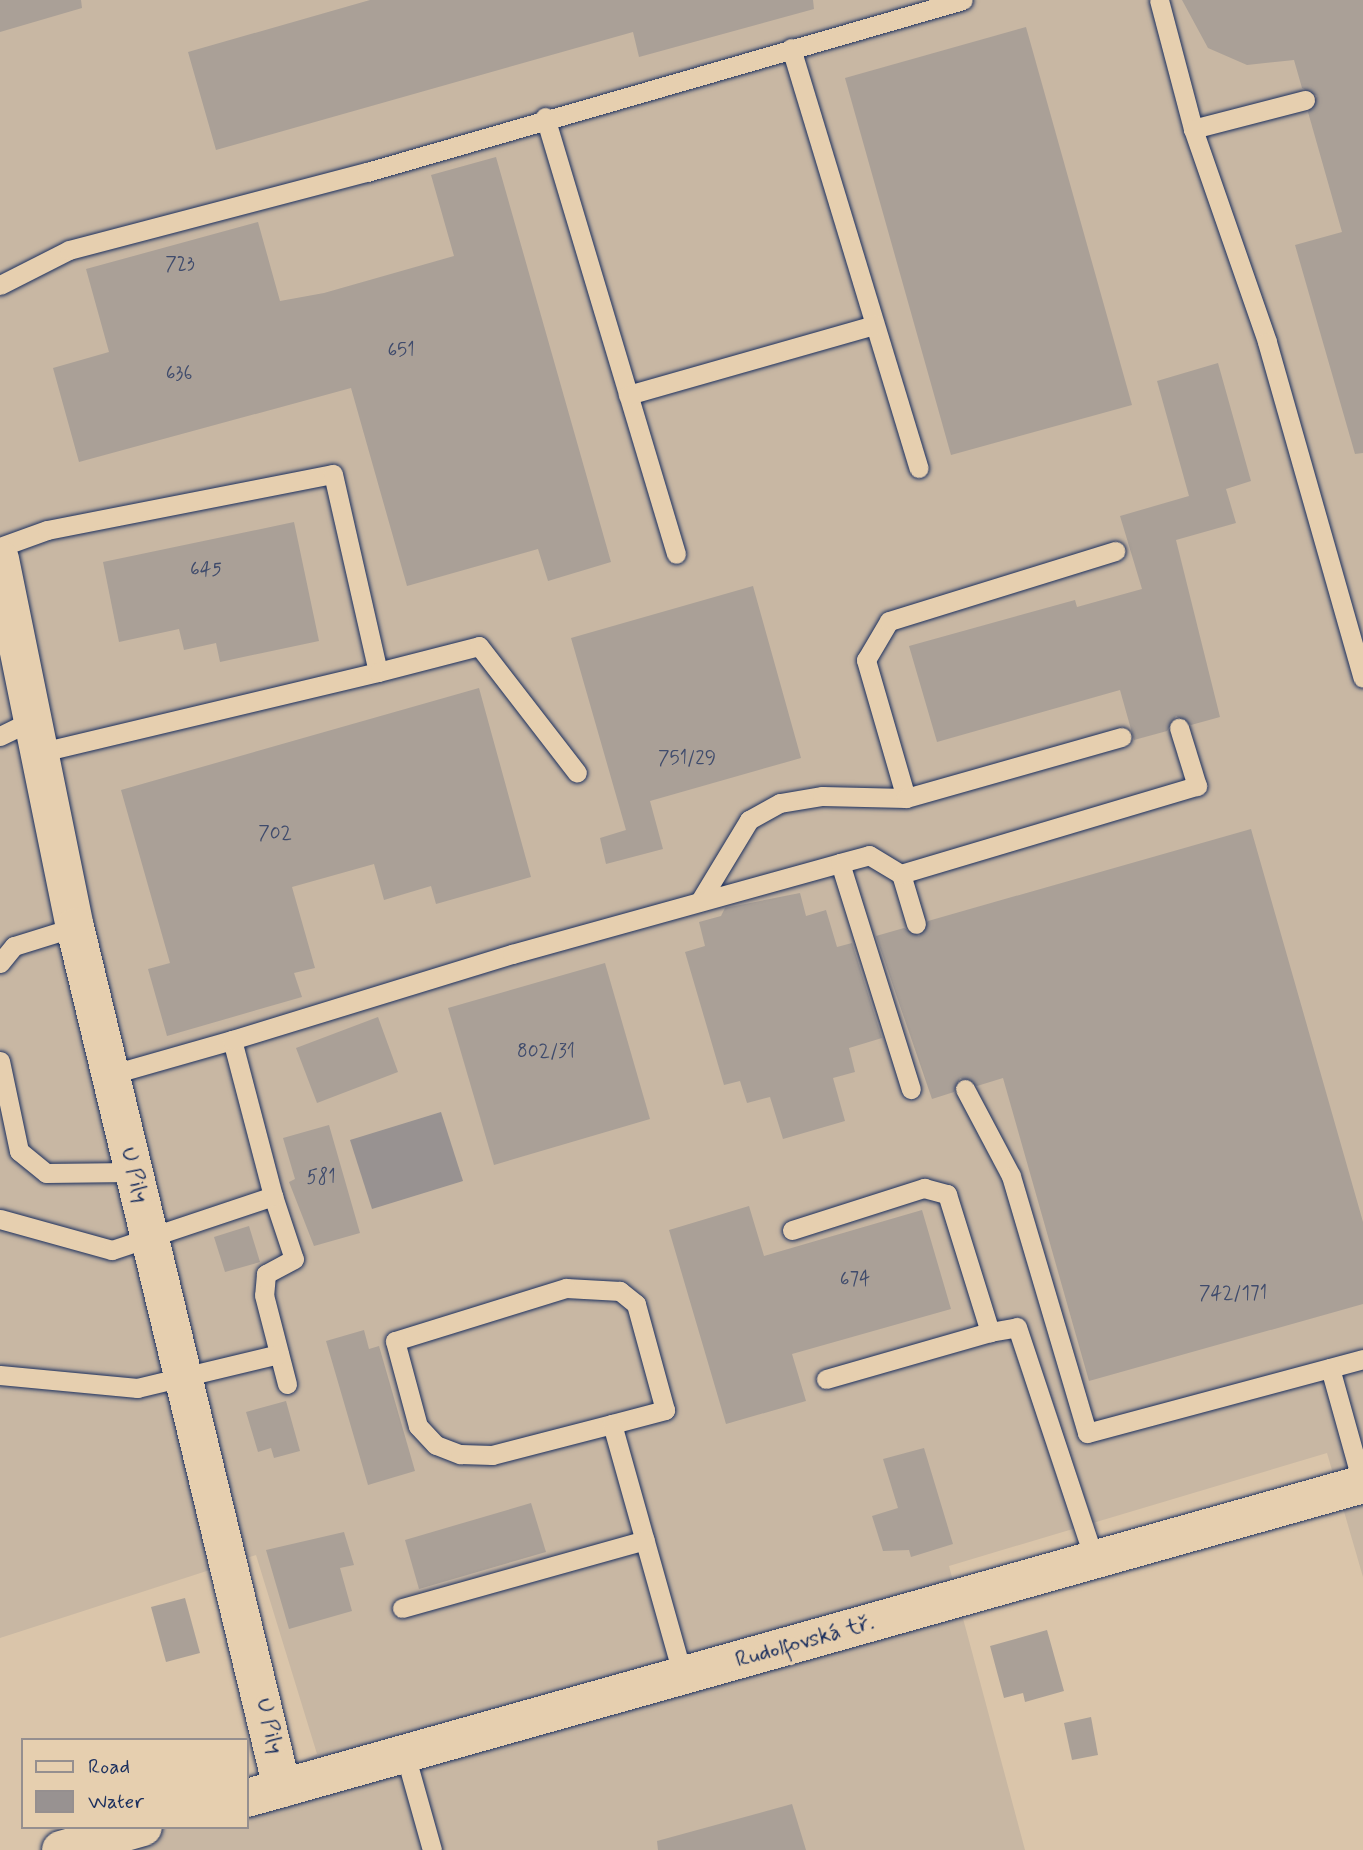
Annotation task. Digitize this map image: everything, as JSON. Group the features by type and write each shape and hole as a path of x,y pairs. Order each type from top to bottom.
{"street":[{"name":"U Pily","path":"0,559 23,737 75,927 184,1381 264,1793"},
{"name":"Rudolfovská tř.","path":"264,1793 1363,1485"},
{"path":"61,1850 136,1829"}],"lane":[{"path":"0,285 69,250 366,172 545,117 963,0"},
{"path":"1159,0 1193,129 1267,342 1363,678"},
{"path":"791,48 919,468"},
{"path":"1193,129 1305,100"},
{"path":"545,117 676,554"},
{"path":"628,395 874,325"},
{"path":"0,547 47,530 333,474 378,672"},
{"path":"905,798 866,660 889,621 1115,551"},
{"path":"23,737 378,672 479,646 578,773"},
{"path":"901,874 1196,786 1179,728"},
{"path":"700,901 749,820 780,803 822,796 905,798 1122,737"},
{"path":"109,1075 700,901 869,855 901,874 916,924"},
{"path":"840,863 911,1089"},
{"path":"0,963 7,941 75,927"},
{"path":"232,1040 294,1259 266,1273 264,1295 287,1384"},
{"path":"0,1061 19,1151 46,1173 132,1172"},
{"path":"965,1089 1011,1176 1087,1433 1363,1359"},
{"path":"792,1230 924,1188 947,1194 990,1332"},
{"path":"0,1219 112,1250 274,1196"},
{"path":"566,1288 620,1292 636,1304 665,1410 612,1424 492,1455 460,1454 436,1445 418,1426 395,1341 566,1288"},
{"path":"826,1379 990,1332 1017,1327 1094,1559"},
{"path":"0,1375 137,1388 184,1381 279,1354"},
{"path":"1330,1368 1363,1485"},
{"path":"612,1424 683,1676"},
{"path":"402,1608 645,1540"},
{"path":"405,1754 432,1850"}],"shaded area":[{"path":"0,0 1363,0 1363,1577 1327,1453 949,1566 1025,1850 99,1850 146,1829 248,1829 248,1785 317,1754 256,1555 0,1638"}],"water":[{"path":"441,1112 463,1181 372,1209 350,1140"}],"building":[{"path":"0,0 81,0 82,8 0,32"},
{"path":"370,0 813,0 814,9 639,57 633,32 216,150 188,52"},
{"path":"1182,0 1363,0 1363,453 1355,454 1295,245 1342,232 1308,112 1317,96 1302,88 1294,60 1247,65 1208,48"},
{"path":"1026,27 1132,405 951,455 845,78"},
{"path":"496,157 611,562 548,581 538,549 407,586 351,388 79,462 53,368 109,352 86,269 258,222 280,301 324,293 454,256 431,175"},
{"path":"1218,363 1251,481 1226,489 1236,523 1176,540 1220,717 1191,725 1176,716 1167,731 1134,740 1120,690 937,742 909,646 1075,600 1077,607 1142,589 1120,516 1189,496 1157,381"},
{"path":"294,522 319,641 220,662 216,643 184,650 179,629 119,642 103,562"},
{"path":"753,586 801,758 650,801 663,849 606,864 600,838 626,830 571,638"},
{"path":"479,688 531,877 436,904 431,886 384,900 374,864 292,887 315,968 294,973 302,997 167,1036 148,969 170,963 121,790"},
{"path":"1251,829 1363,1222 1363,1304 1089,1381 1003,1078 977,1086 960,1078 954,1092 932,1099 876,936 904,928 919,936 928,921"},
{"path":"800,893 806,916 826,910 837,947 852,943 882,1038 849,1048 855,1072 833,1078 845,1121 783,1139 770,1097 747,1103 740,1081 724,1085 685,952 705,946 699,922 721,916 725,908"},
{"path":"605,963 650,1119 494,1165 448,1008"},
{"path":"378,1017 398,1072 317,1103 296,1048"},
{"path":"329,1125 360,1233 314,1246 289,1182 295,1179 283,1138"},
{"path":"749,1206 764,1256 922,1210 951,1309 792,1354 806,1401 726,1424 669,1230"},
{"path":"249,1226 260,1262 225,1272 214,1237"},
{"path":"364,1330 369,1349 379,1346 415,1471 368,1485 326,1341"},
{"path":"286,1401 300,1451 274,1458 271,1448 258,1452 246,1412"},
{"path":"924,1448 953,1544 911,1557 909,1550 883,1551 872,1516 898,1508 883,1459"},
{"path":"531,1503 546,1552 419,1589 405,1540"},
{"path":"344,1532 354,1565 340,1568 352,1611 289,1629 266,1550"},
{"path":"185,1598 200,1653 166,1662 151,1607"},
{"path":"1047,1630 1064,1691 1025,1702 1023,1693 1004,1698 990,1646"},
{"path":"1091,1717 1098,1755 1072,1760 1064,1723"},
{"path":"792,1804 806,1850 658,1850 657,1841"}]}
